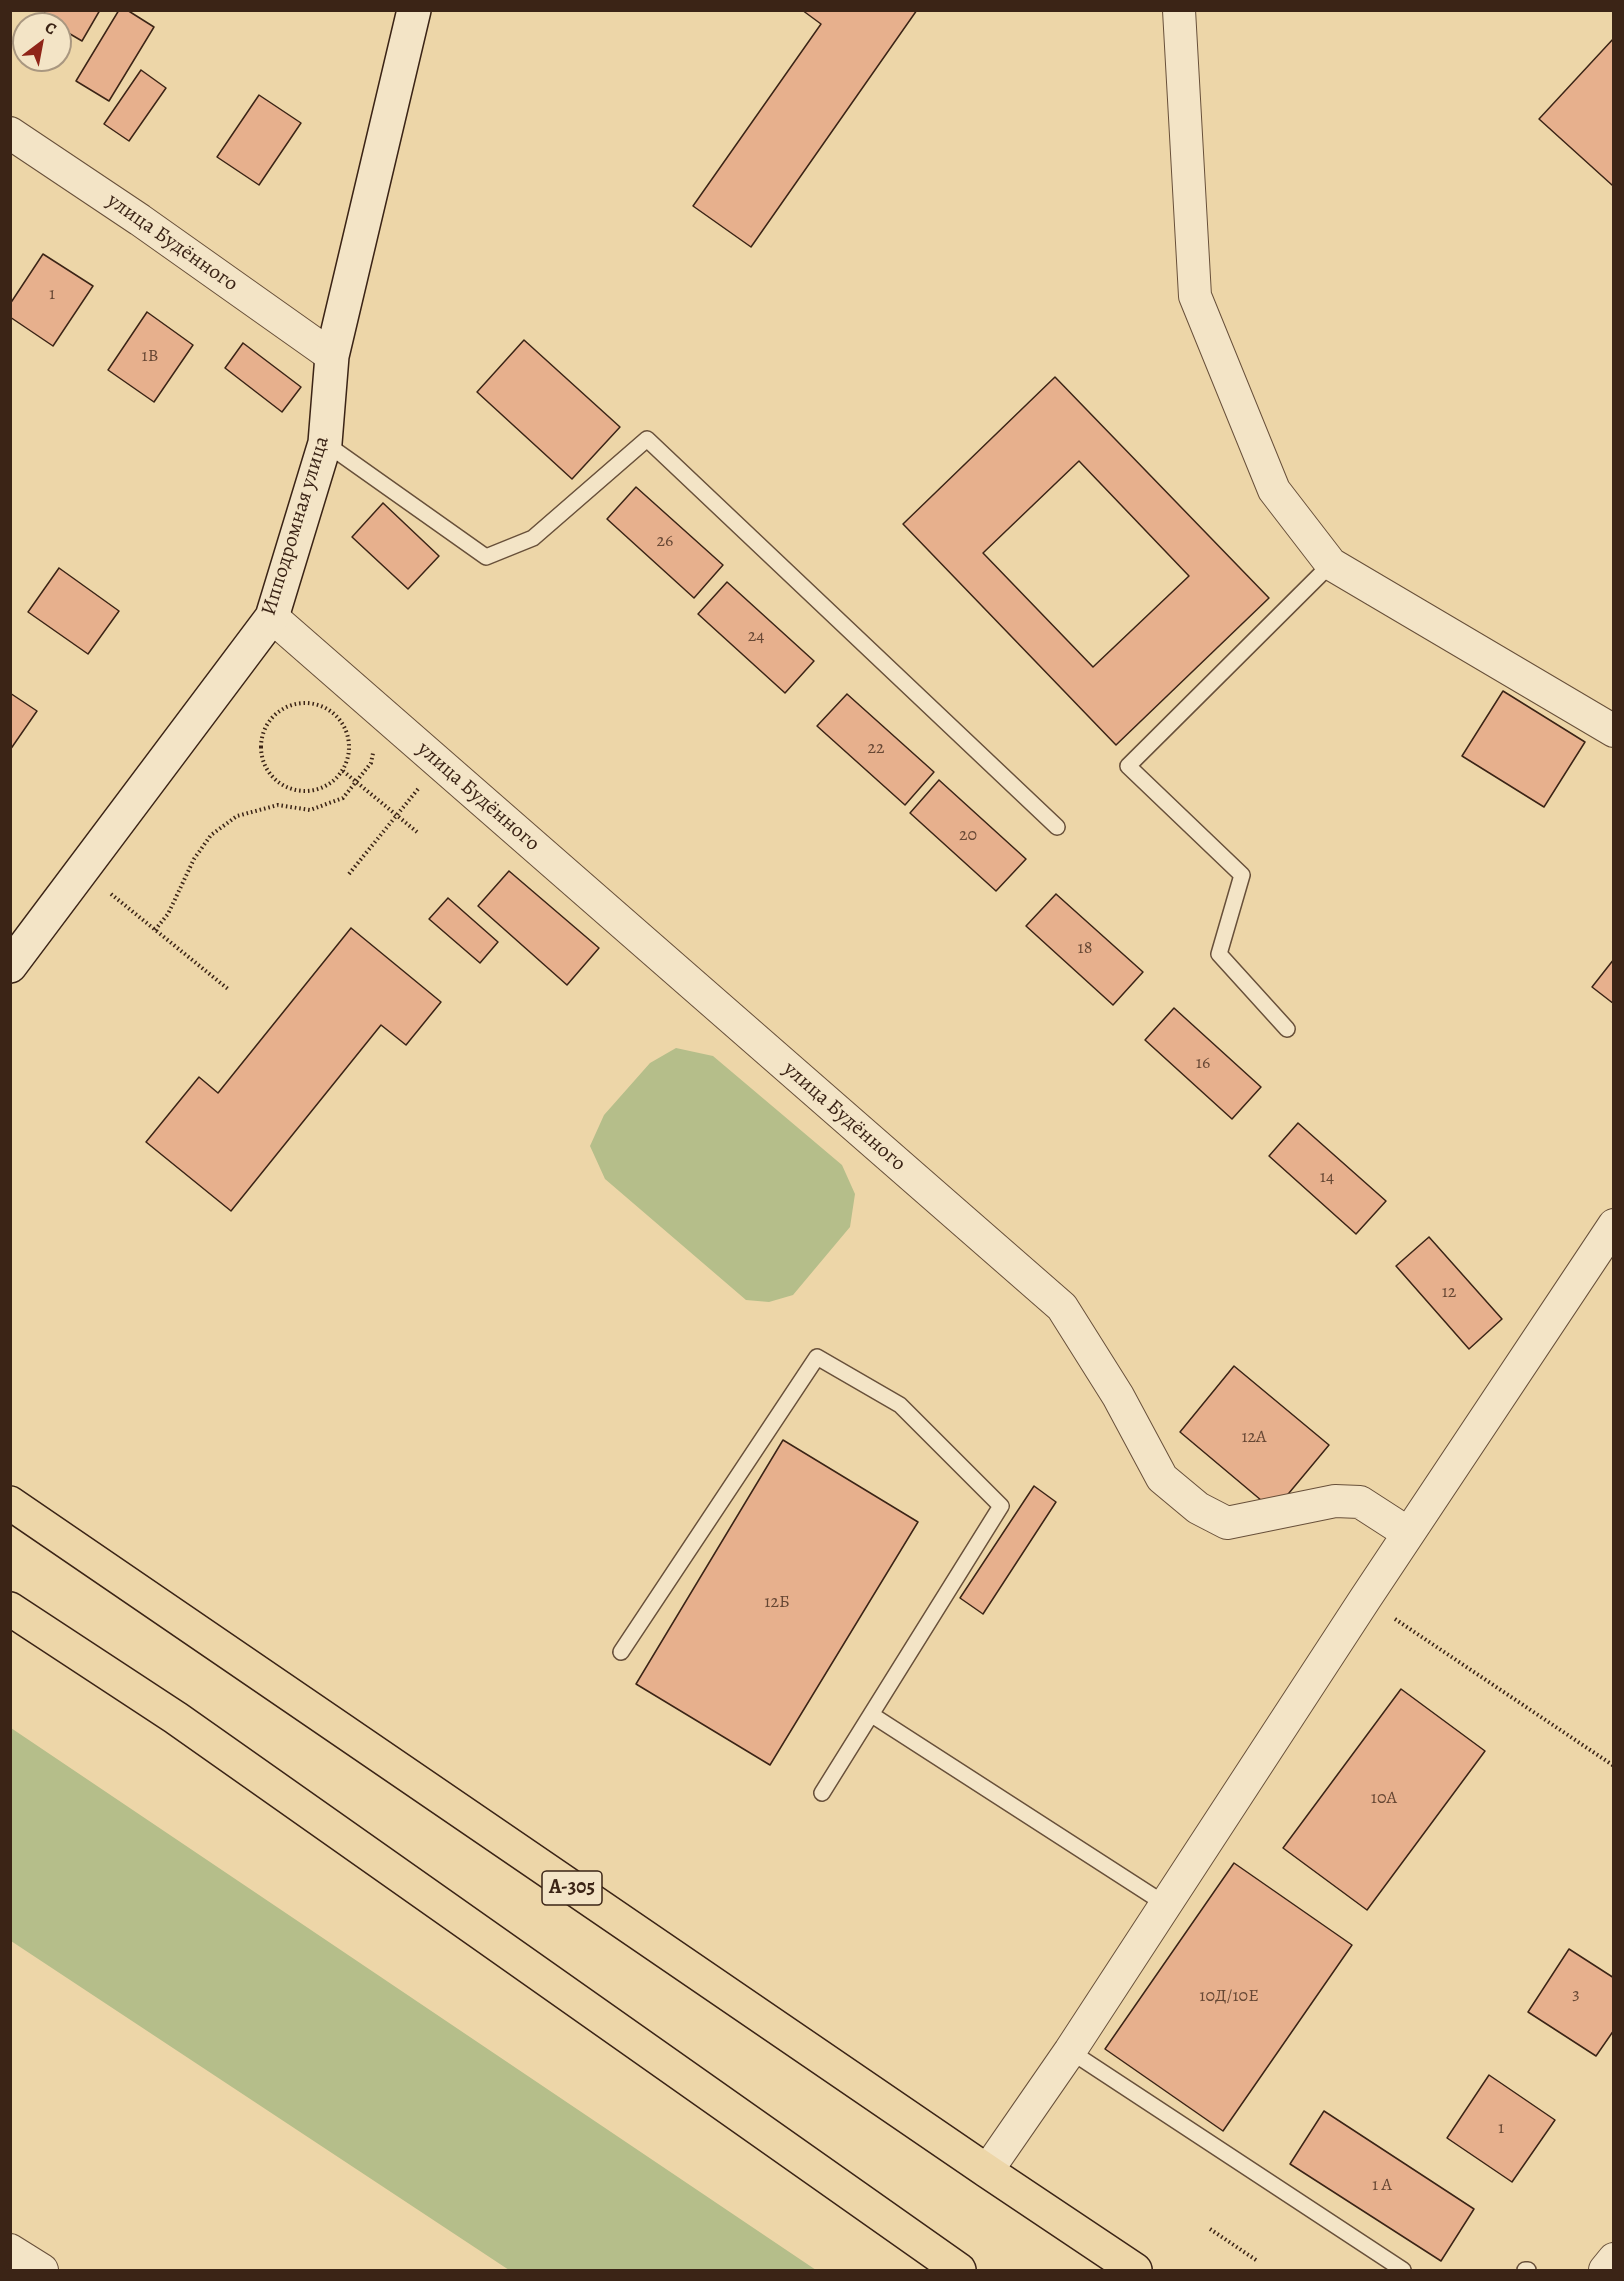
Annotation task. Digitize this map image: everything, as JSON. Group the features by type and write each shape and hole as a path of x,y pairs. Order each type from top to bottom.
{"highway":[{"name":"А-305","path":"10,1503 1135,2271"},
{"path":"10,1609 185,1725 959,2271"}],"street":[{"name":"Ипподромная улица","path":"10,966 272,617 325,443 332,356 414,10"},
{"path":"1179,10 1195,296 1274,489 1331,564 1614,731"},
{"name":"улица Будённого","path":"10,133 140,220 332,356"},
{"name":"улица Будённого","path":"272,617 1062,1306 1118,1396 1162,1478 1197,1508 1227,1523 1335,1501 1360,1502 1408,1533"},
{"path":"987,2171 1070,2051 1408,1533 1614,1225"},
{"path":"10,2250 42,2271"},
{"path":"1605,2271 1614,2259"}],"lane":[{"path":"325,443 486,557 533,538 647,439 1057,827"},
{"path":"1287,1029 1220,954 1242,875 1128,766 1331,564"},
{"path":"621,1653 817,1357 900,1405 1001,1506 822,1793"},
{"path":"872,1715 1165,1904"},
{"path":"1070,2051 1403,2271"}],"path":[{"path":"297,702 313,703 327,708 338,717 346,729 349,743 348,758 343,771 320,789 306,791 292,789 279,783 268,773 262,760 260,746 262,731 282,708 297,702"},
{"path":"155,930 168,914 194,859 211,835 237,816 278,805 310,810 343,798 371,763 373,752"},
{"path":"349,874 440,763"},
{"path":"343,771 417,832"},
{"path":"82,870 228,989"},
{"path":"1365,1599 1614,1766"},
{"path":"1210,2229 1256,2260"}],"green space":[{"path":"676,1048 713,1056 842,1165 855,1194 850,1227 793,1295 769,1302 746,1300 605,1179 590,1146 604,1115 650,1063"},
{"path":"10,1728 816,2270 509,2270 11,1941"}],"building":[{"path":"46,10 100,10 82,41 72,35 72,12 45,12"},
{"path":"119,10 127,10 154,27 109,101 76,81"},
{"path":"802,10 917,10 751,247 693,206 821,24"},
{"path":"1614,38 1614,183 1612,185 1539,119"},
{"path":"141,70 166,88 129,141 104,124"},
{"path":"259,95 301,123 259,185 217,157"},
{"path":"43,254 93,286 53,346 10,317 10,304"},
{"path":"147,312 193,345 154,402 108,370"},
{"path":"524,340 620,427 572,479 477,392"},
{"path":"243,343 301,387 282,412 225,368"},
{"path":"1055,377 1269,598 1116,745 903,524","holes":["1079,461 1189,576 1093,667 983,553"]},
{"path":"636,487 723,565 694,598 607,519"},
{"path":"383,503 439,556 408,589 352,537"},
{"path":"59,568 119,611 88,654 28,612"},
{"path":"727,582 814,661 785,693 698,614"},
{"path":"1503,691 1585,742 1544,807 1462,756"},
{"path":"10,693 37,711 10,750"},
{"path":"847,694 934,772 905,805 817,726"},
{"path":"939,780 1026,859 996,891 910,813"},
{"path":"509,871 599,948 567,985 478,906"},
{"path":"1056,894 1143,972 1113,1005 1026,926"},
{"path":"448,898 498,942 480,963 429,919"},
{"path":"351,928 441,1002 406,1045 381,1025 231,1211 146,1142 199,1077 218,1093"},
{"path":"1614,959 1614,1004 1592,987"},
{"path":"1174,1008 1261,1087 1232,1119 1145,1040"},
{"path":"1298,1123 1386,1201 1356,1234 1269,1156"},
{"path":"1429,1237 1502,1319 1469,1349 1396,1266"},
{"path":"1234,1366 1329,1445 1274,1511 1180,1432"},
{"path":"783,1440 918,1522 770,1765 636,1684"},
{"path":"1034,1486 1056,1502 983,1614 960,1598"},
{"path":"1401,1689 1485,1751 1367,1910 1283,1848"},
{"path":"1234,1863 1352,1945 1223,2131 1105,2049"},
{"path":"1569,1949 1614,1978 1614,2030 1596,2056 1528,2012"},
{"path":"1489,2075 1555,2120 1512,2182 1447,2138"},
{"path":"1324,2111 1474,2209 1441,2261 1290,2164"}]}
